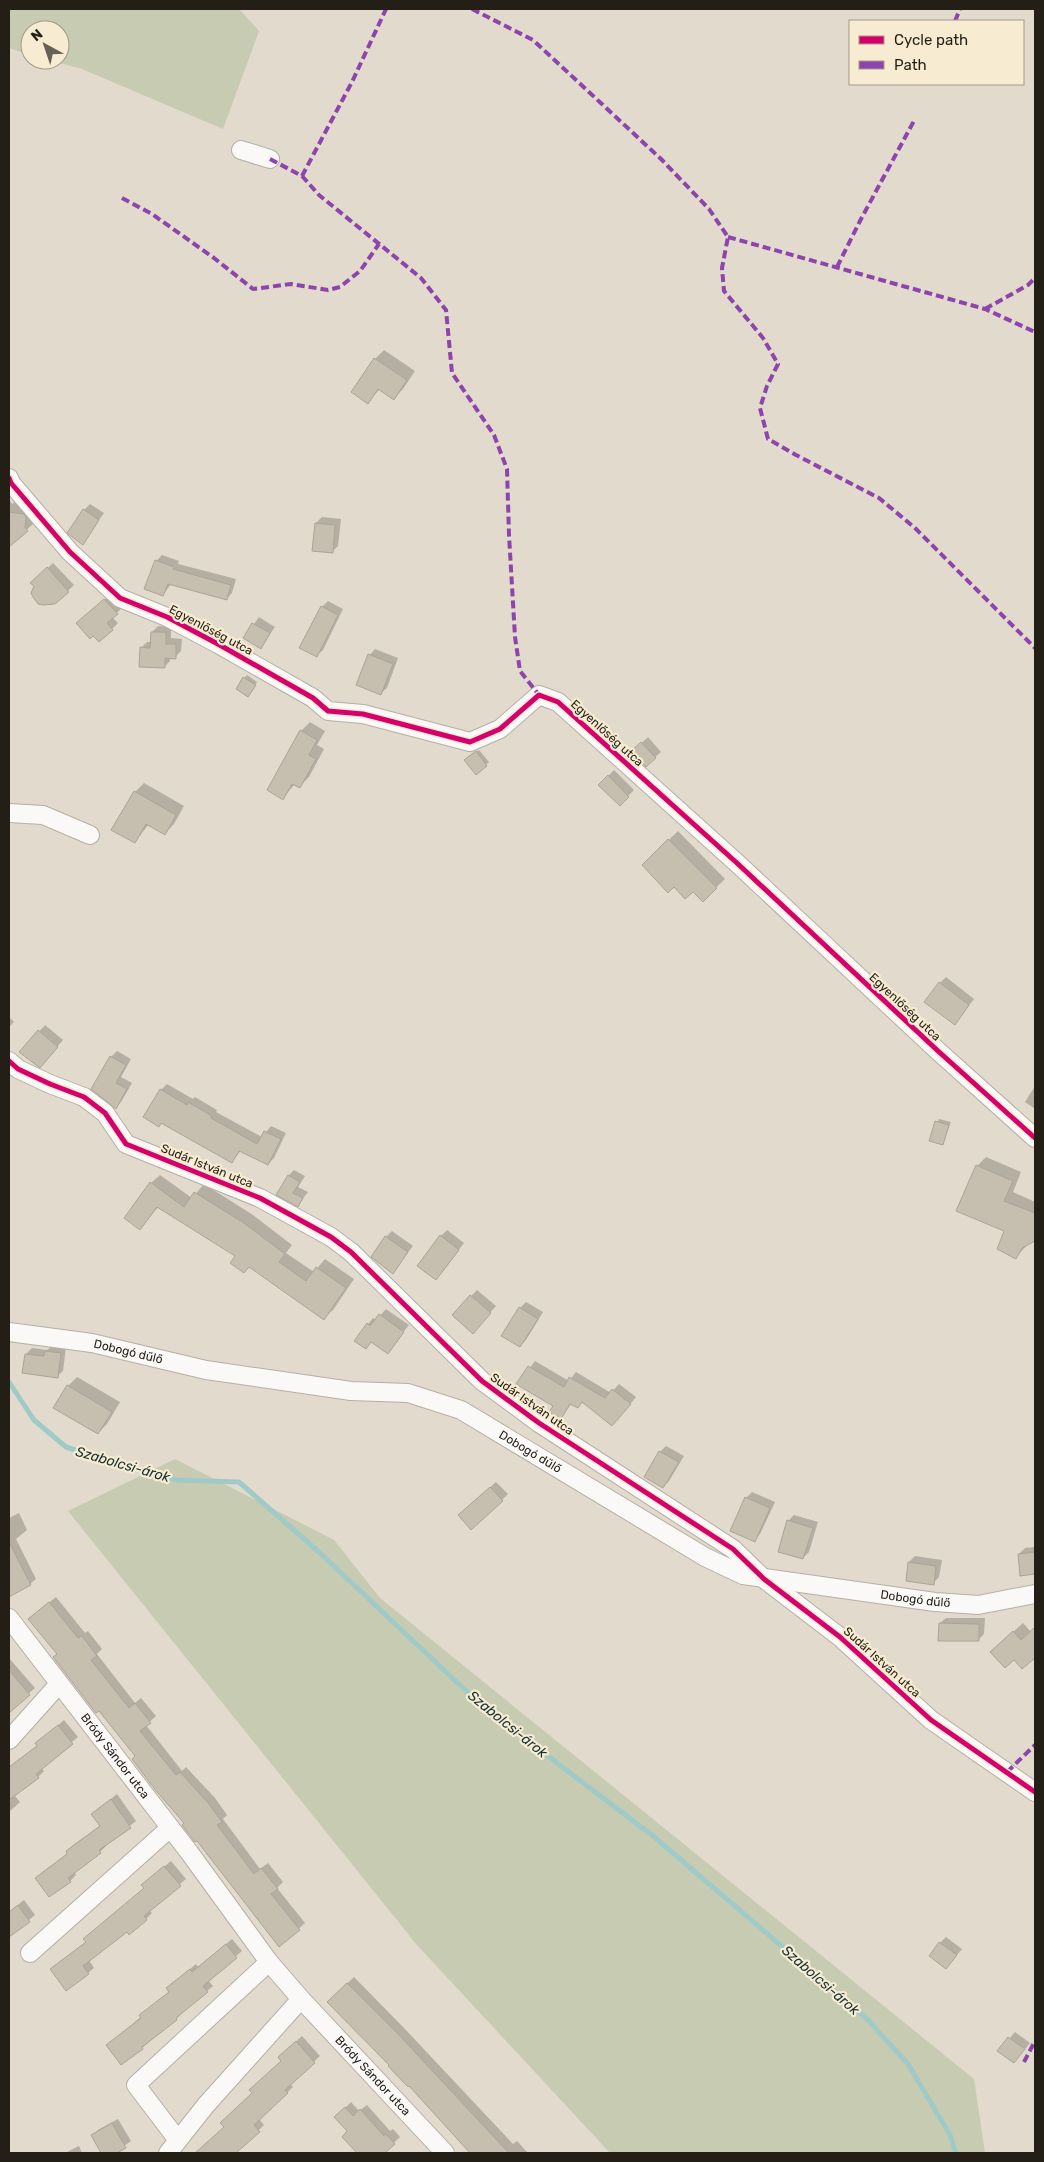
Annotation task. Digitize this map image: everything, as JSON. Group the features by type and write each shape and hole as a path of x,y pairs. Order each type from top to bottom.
{"street":[{"path":"241,150 270,159"},
{"name":"Egyenlőség utca","path":"9,478 11,483 70,552 120,598 168,617 218,644 313,698 328,711 363,714 470,742 500,729 539,694 558,702 738,864 938,1051 1035,1138"},
{"path":"9,813 43,815 90,835"},
{"name":"Sudár István utca","path":"9,1061 18,1069 34,1077 84,1097 105,1113 126,1144 260,1198 331,1237 351,1252 482,1381 539,1423 733,1549 764,1579 840,1637 931,1720 1035,1792"},
{"name":"Dobogó dűlő","path":"9,1332 92,1343 206,1370 351,1391 408,1393 461,1410 705,1557 743,1575 935,1602 978,1605 1035,1594"},
{"name":"Bródy Sándor utca","path":"9,1618 170,1828 269,1962 301,1999 445,2153"},
{"path":"9,1740 59,1684"},
{"path":"30,1953 170,1828"},
{"path":"269,1962 136,2085 173,2146 301,1999"}],"green space":[{"path":"9,9 239,9 259,31 223,129 82,69 70,66 70,20 20,20 20,52 9,48"},
{"path":"175,1459 334,1540 380,1598 974,2079 985,2153 610,2153 417,1945 68,1511"}],"building":[{"path":"374,358 407,380 394,400 378,389 368,404 351,392"},
{"path":"83,509 99,520 83,545 67,533"},
{"path":"9,512 24,514 26,518 25,527 28,531 9,547"},
{"path":"315,523 335,525 333,553 312,551"},
{"path":"155,560 174,567 173,569 231,585 227,600 168,584 163,596 144,589"},
{"path":"47,567 69,592 55,604 43,605 38,604 33,597 31,593 34,586 30,583"},
{"path":"104,599 118,614 107,623 113,630 99,642 93,636 90,639 76,623"},
{"path":"321,606 338,615 317,657 299,648"},
{"path":"252,623 270,633 261,649 243,638"},
{"path":"151,632 166,632 166,644 176,644 176,659 165,658 165,668 139,667 140,647 150,648"},
{"path":"368,654 393,664 381,695 356,685"},
{"path":"243,677 256,685 248,697 236,689"},
{"path":"300,730 317,740 309,755 316,759 300,788 292,784 283,800 267,790"},
{"path":"641,742 656,758 646,767 630,752"},
{"path":"476,751 487,766 476,775 464,760"},
{"path":"608,775 629,797 620,806 598,785"},
{"path":"134,791 176,815 165,835 146,824 135,843 111,830"},
{"path":"668,839 717,888 703,902 693,892 685,899 674,887 668,893 642,865"},
{"path":"939,982 969,1005 955,1025 924,1002"},
{"path":"38,1030 58,1047 40,1068 19,1052"},
{"path":"110,1056 126,1065 116,1083 127,1089 116,1109 91,1089"},
{"path":"160,1089 187,1105 188,1102 212,1116 211,1118 257,1144 264,1131 281,1139 268,1165 239,1151 232,1163 161,1123 159,1127 143,1117"},
{"path":"935,1121 949,1125 943,1145 929,1141"},
{"path":"976,1165 1013,1181 1004,1201 1035,1213 1035,1241 1022,1248 1016,1259 997,1249 1004,1231 956,1211"},
{"path":"288,1175 300,1182 293,1193 303,1198 298,1207 276,1195"},
{"path":"150,1182 184,1207 194,1192 244,1223 285,1254 279,1262 306,1281 316,1267 346,1288 324,1320 249,1267 244,1273 230,1263 235,1256 157,1207 140,1230 124,1218"},
{"path":"440,1235 459,1250 436,1280 417,1266"},
{"path":"385,1236 408,1252 393,1274 371,1257"},
{"path":"470,1295 491,1313 473,1334 452,1315"},
{"path":"519,1307 538,1319 520,1347 501,1336"},
{"path":"379,1314 404,1332 388,1354 371,1342 366,1349 354,1341 367,1323 370,1326"},
{"path":"45,1351 61,1353 58,1378 22,1373 25,1354 44,1356"},
{"path":"528,1366 564,1387 569,1377 605,1398 612,1389 631,1404 612,1426 582,1402 578,1408 570,1404 561,1419 549,1412 553,1406 516,1384"},
{"path":"67,1385 112,1412 98,1434 53,1408"},
{"path":"659,1451 679,1462 663,1488 644,1477"},
{"path":"490,1487 503,1501 471,1530 458,1515"},
{"path":"745,1497 770,1508 755,1542 730,1531"},
{"path":"787,1520 813,1528 803,1559 778,1552"},
{"path":"9,1542 31,1585 9,1597"},
{"path":"1035,1552 1035,1574 1020,1576 1018,1554"},
{"path":"908,1562 936,1566 934,1585 906,1581"},
{"path":"49,1602 78,1638 82,1636 97,1656 91,1660 129,1708 135,1703 151,1723 140,1731 176,1775 180,1772 209,1804 222,1822 217,1825 254,1874 261,1868 278,1889 271,1894 300,1930 279,1947 197,1841 195,1842 182,1825 184,1823 132,1759 135,1756 99,1711 96,1713 53,1657 57,1654 28,1619"},
{"path":"939,1623 979,1624 979,1641 938,1641"},
{"path":"1035,1627 1035,1658 1022,1669 1014,1660 1005,1668 990,1652 1013,1631 1021,1640"},
{"path":"9,1670 30,1695 9,1713"},
{"path":"58,1725 73,1744 36,1774 39,1778 9,1800 9,1767 37,1746 35,1743"},
{"path":"111,1799 131,1828 99,1850 101,1853 68,1878 71,1882 49,1897 35,1878 67,1854 66,1851 100,1826 91,1814"},
{"path":"164,1866 181,1886 144,1916 147,1920 129,1935 127,1932 83,1966 89,1974 66,1991 50,1969 86,1942 83,1939 144,1888 141,1885"},
{"path":"18,1905 30,1922 9,1937 9,1912"},
{"path":"939,1942 957,1955 946,1969 929,1956"},
{"path":"226,1944 237,1958 203,1986 208,1992 176,2018 177,2020 142,2047 143,2049 121,2065 106,2045 141,2018 139,2015 169,1992 166,1988 190,1969 192,1972"},
{"path":"347,1983 398,2034 509,2153 470,2153 409,2086 327,2002"},
{"path":"1008,2037 1025,2049 1014,2063 997,2051"},
{"path":"296,2041 315,2063 285,2090 288,2093 254,2125 260,2132 236,2153 195,2153 224,2127 220,2123 252,2093 249,2090 281,2061 278,2057"},
{"path":"345,2107 353,2116 360,2109 384,2136 386,2134 395,2144 385,2153 357,2153 342,2137 347,2131 334,2117"},
{"path":"112,2123 126,2148 117,2153 101,2153 91,2135"}],"waterway":[{"name":"Szabolcsi-árok","path":"9,1382 34,1420 66,1447 127,1467 176,1480 239,1482 319,1552 481,1705 653,1836 867,2019 908,2064 950,2135 956,2153"}],"marked path":[{"path":"302,176 352,82 386,9"},
{"path":"472,9 533,40 661,159 709,209 728,237 722,268 724,291 763,338 778,364 767,386 760,408 768,439 879,498 915,528 1035,648"},
{"path":"955,20 960,9"},
{"path":"837,267 915,119"},
{"path":"270,159 302,176 319,195 421,278 446,310 452,373 494,435 507,469 515,637 520,671 539,695"},
{"path":"122,198 152,214 214,258 253,289 291,284 328,290 340,287 360,271 379,244"},
{"path":"728,237 985,309 1035,332"},
{"path":"985,309 1028,285 1035,278"},
{"path":"1007,1772 1035,1745"},
{"path":"1024,2062 1035,2041"}],"cycle path":[{"path":"9,478 11,483 70,552 120,598 167,617 218,644 313,698 328,711 363,714 470,742 500,729 539,695 558,702 738,864 938,1051 1035,1138"},
{"path":"9,1061 18,1069 84,1097 105,1113 126,1144 260,1198 331,1237 351,1252 482,1381 539,1423 733,1549 764,1579 840,1637 931,1720 1035,1792"}]}
